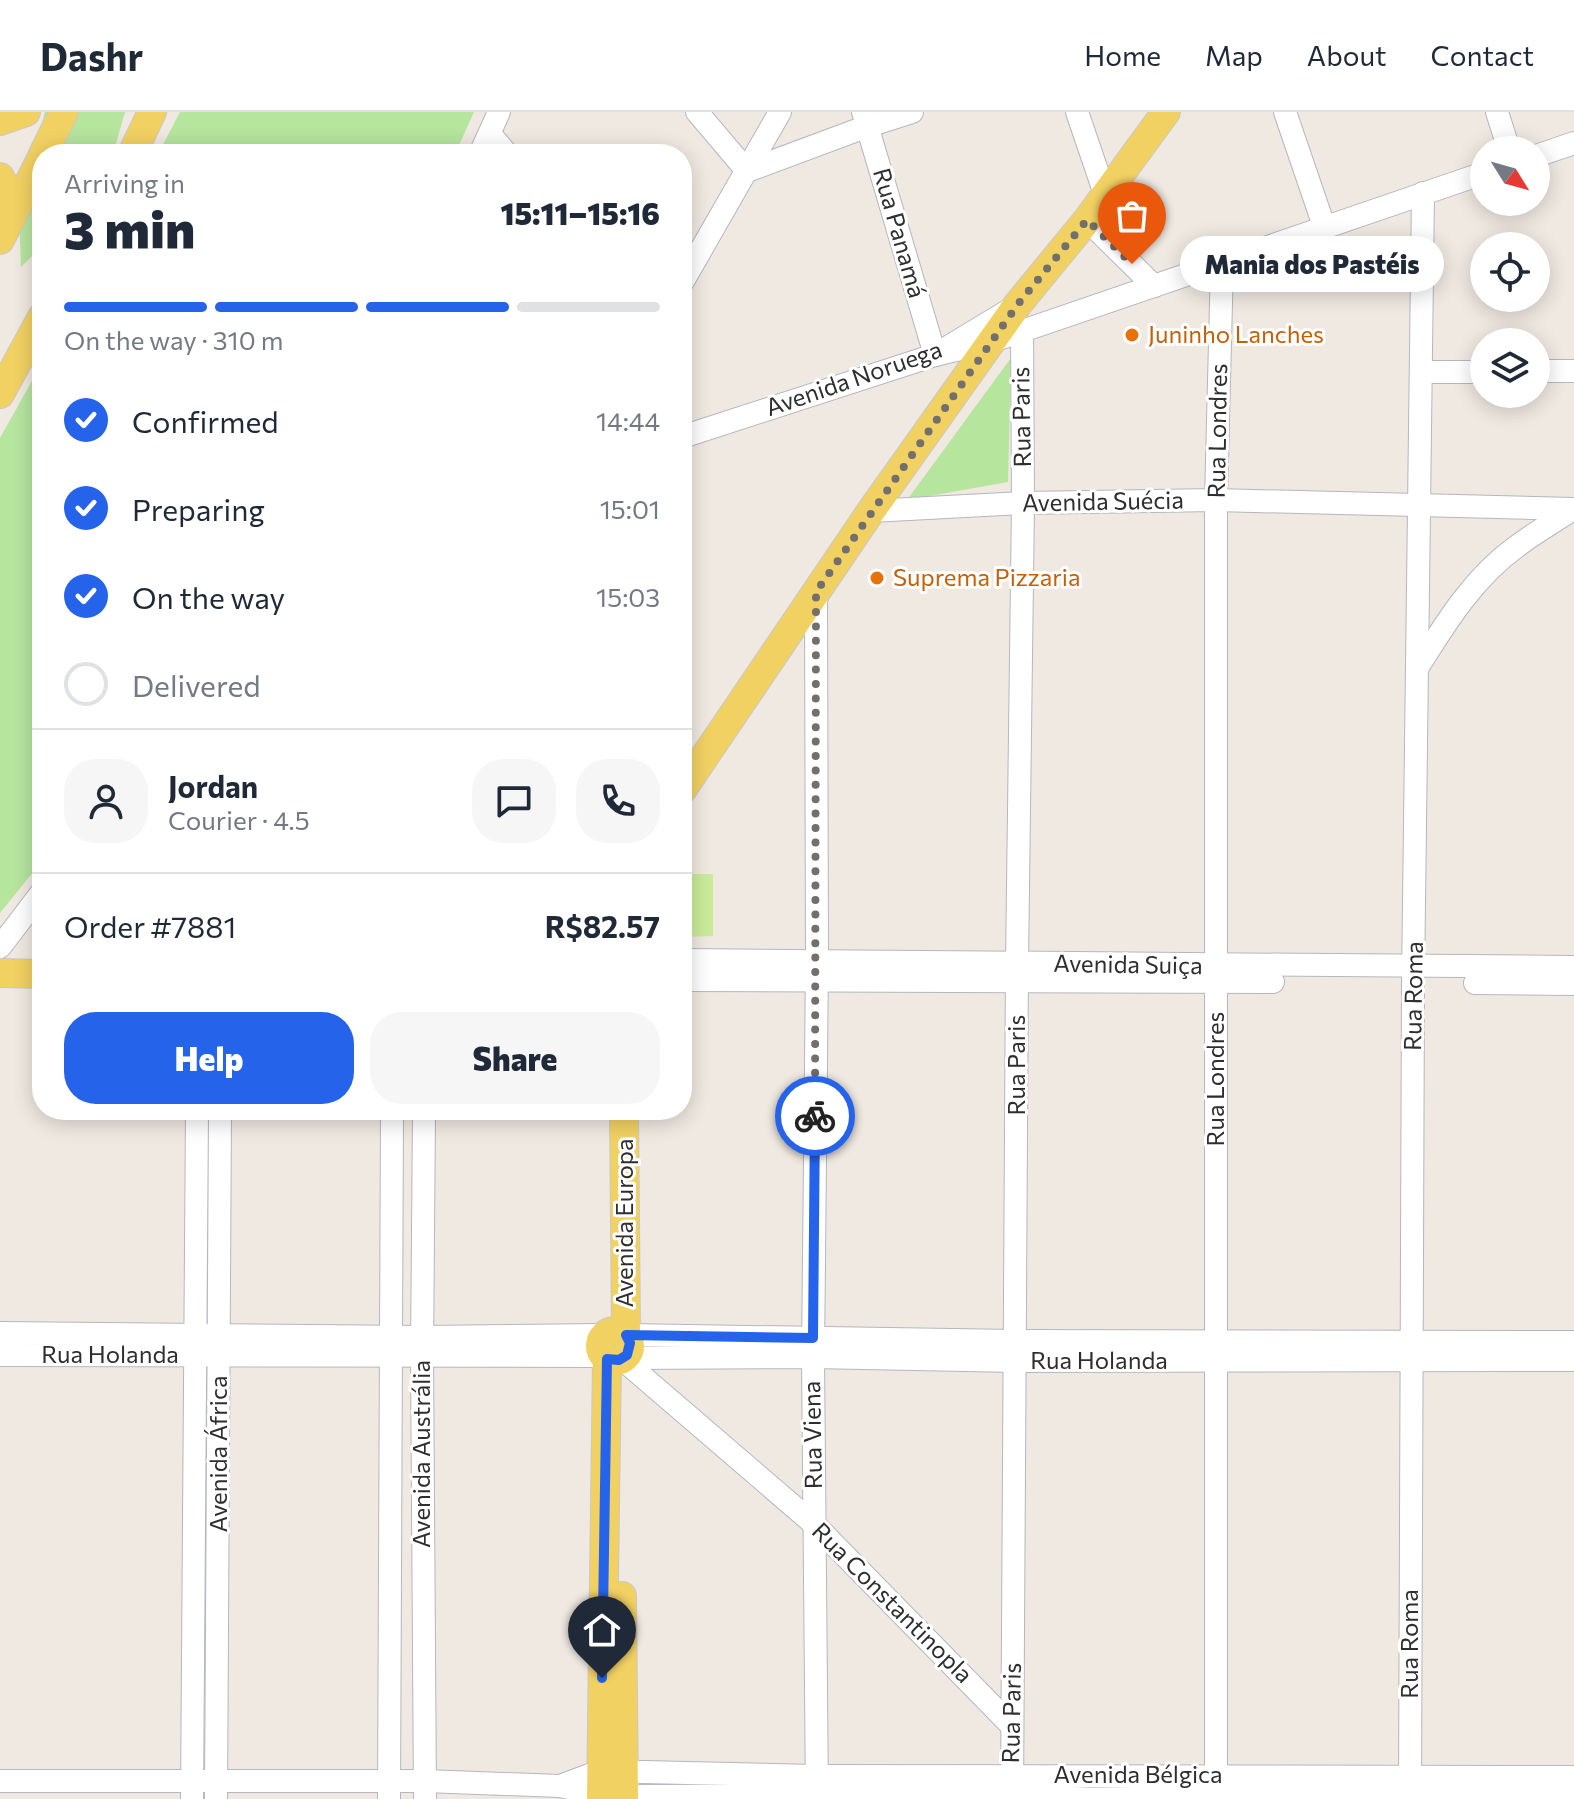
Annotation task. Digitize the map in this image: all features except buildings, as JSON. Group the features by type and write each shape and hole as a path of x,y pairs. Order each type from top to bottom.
{"main road":[{"path":"0,121 26,112"},
{"path":"48,144 64,112"},
{"path":"137,144 152,112"},
{"path":"692,775 871,511 993,341 1020,317 1166,112"},
{"path":"0,177 7,190 6,230"},
{"path":"6,230 32,177"},
{"path":"0,394 12,349 32,328"},
{"path":"0,956 32,957"},
{"path":"0,973 32,974"},
{"name":"Avenida Europa","path":"605,1120 616,1348"},
{"name":"Avenida Europa","path":"612,1788 616,1348 624,1120"}],"street":[{"path":"485,144 499,112"},
{"path":"697,112 747,171"},
{"path":"692,266 780,112"},
{"path":"747,171 865,119 912,112"},
{"path":"1077,112 1105,194"},
{"path":"1285,112 1324,226"},
{"path":"1497,112 1505,136"},
{"name":"Rua Panamá","path":"865,119 935,355"},
{"path":"1550,151 1574,143"},
{"path":"1087,220 1154,286 1470,178"},
{"name":"Rua Roma","path":"1410,1791 1417,505 1423,193"},
{"name":"Rua Londres","path":"1216,1790 1216,500 1222,263"},
{"name":"Avenida Noruega","path":"692,434 935,355 1020,317 1154,286"},
{"name":"Rua Paris","path":"1012,1789 1023,503 1020,317"},
{"path":"935,355 993,341"},
{"path":"1550,371 1574,371"},
{"path":"1421,372 1470,372"},
{"name":"Avenida Suécia","path":"871,511 1023,503 1216,500 1573,509"},
{"path":"1417,668 1476,583 1514,548 1573,509"},
{"name":"Rua Viena","path":"816,592 817,971 813,1347 816,1790"},
{"path":"0,947 32,905"},
{"name":"Avenida Suiça","path":"692,961 817,971"},
{"name":"Avenida Suiça","path":"1414,975 1574,967"},
{"name":"Avenida Suiça","path":"692,979 817,971 1017,972 1414,975 1574,984"},
{"name":"Avenida África","path":"192,1789 197,1120"},
{"name":"Avenida África","path":"216,1790 220,1120"},
{"name":"Avenida Austrália","path":"388,1790 392,1120"},
{"name":"Avenida Austrália","path":"424,1120 425,1790"},
{"path":"391,1244 422,1241"},
{"name":"Rua Holanda","path":"0,1333 196,1346"},
{"name":"Rua Holanda","path":"1411,1352 1574,1342"},
{"name":"Rua Holanda","path":"0,1355 220,1345 1411,1352 1574,1360"},
{"name":"Rua Constantinopla","path":"616,1348 814,1524 1012,1726"},
{"path":"1092,1776 1093,1799"},
{"name":"Avenida Bélgica","path":"1012,1789 1092,1776 1216,1790"},
{"name":"Avenida Bélgica","path":"1490,1791 1574,1777"},
{"name":"Avenida Bélgica","path":"0,1781 216,1790 355,1783 388,1790 425,1790 465,1783 612,1788 1012,1789 1093,1799 1216,1790 1490,1791 1574,1797"},
{"path":"332,1799 355,1783"},
{"path":"465,1783 489,1799"}],"green space":[{"path":"45,112 125,112 116,144 36,144"},
{"path":"180,112 474,112 460,144 163,144"},
{"path":"32,160 32,256 21,267 19,209"},
{"path":"1011,358 1008,482 907,500"},
{"path":"32,381 32,873 0,913 0,438"},
{"path":"692,874 713,874 713,936 692,937"}],"way so far":[{"path":"815,1116 816,592 1018,304 1087,220 1132,264"}],"place":[{"name":"Mania dos Pastéis","path":"1132,264"},
{"name":"Juninho Lanches","path":"1132,335"},
{"name":"Suprema Pizzaria","path":"877,578"}],"route":[{"path":"602,1678 607,1359 619,1360 627,1355 630,1343 626,1335 813,1338 815,1116"}]}
